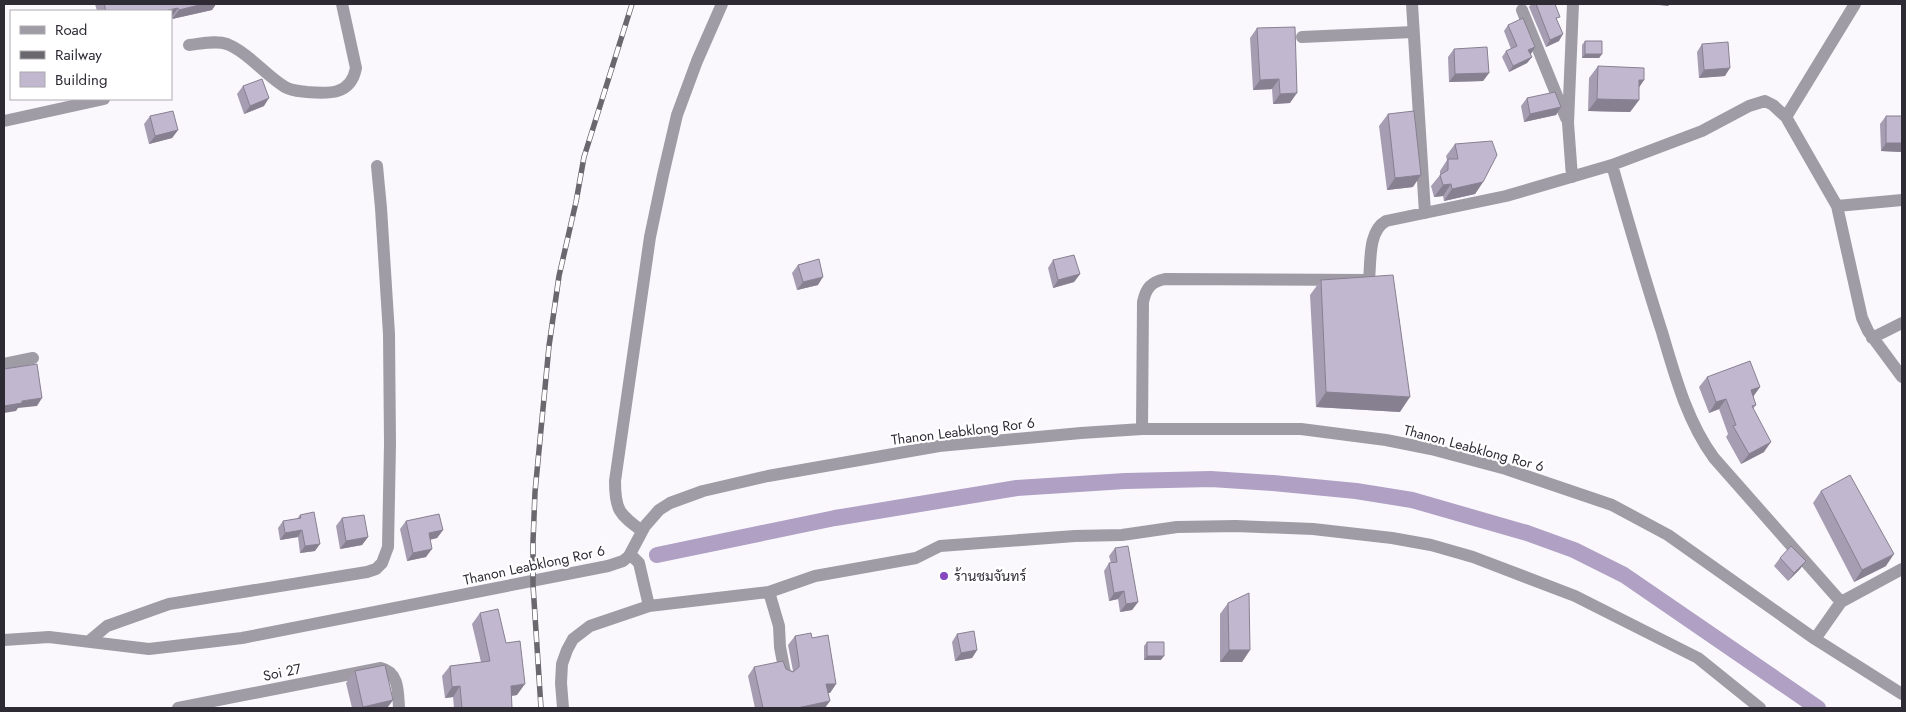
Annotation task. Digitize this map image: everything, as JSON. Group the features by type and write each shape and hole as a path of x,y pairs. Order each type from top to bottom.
{"street":[{"path":"189,45 224,43 235,48 287,88 335,93 347,85 354,75 356,68 342,4"},
{"path":"642,531 624,517 618,509 615,481 650,237 677,115 697,61 722,4"},
{"path":"1412,4 1425,213"},
{"path":"1572,177 1568,123 1573,4"},
{"path":"1786,116 1855,4"},
{"path":"1522,10 1568,123"},
{"path":"1302,37 1413,32"},
{"path":"4,121 99,100"},
{"path":"1142,429 1143,302 1149,286 1156,281 1166,279 1369,280 1373,239 1377,228 1386,221 1506,196 1612,165 1702,131 1756,103 1765,101 1786,116 1837,206 1864,324 1872,338 1902,377"},
{"path":"1612,165 1666,346 1690,418 1697,432 1714,458 1841,602"},
{"path":"88,642 106,626 169,604 367,572 376,569 382,563 388,546 390,444 389,334 377,166"},
{"path":"1837,206 1902,200"},
{"path":"1872,338 1902,323"},
{"path":"4,364 33,358"},
{"name":"Thanon Leabklong Ror 6","path":"4,640 49,637 149,649 242,638 608,566 623,561 630,554 642,531 659,510 677,500 703,491 768,476 939,446 1142,429 1301,429 1431,449 1506,469 1612,505 1668,535 1815,638 1900,689"},
{"path":"562,708 562,664 567,650 574,639 590,626 649,606 769,592 815,576 916,558 940,546 1075,536 1122,535 1177,527 1206,526 1313,529 1392,538 1431,545 1473,557 1575,596 1698,658 1760,708"},
{"path":"630,554 639,563 649,606"},
{"path":"1815,638 1841,602 1902,569"},
{"path":"769,592 780,626 780,647 785,673"},
{"name":"Soi 27","path":"178,708 367,669 381,668 392,672 396,680 399,708"}],"building":[{"path":"104,4 203,4 179,10 178,8 169,10 106,10"},
{"path":"1536,4 1555,4 1560,17 1556,18 1563,34 1550,40"},
{"path":"1523,18 1535,47 1528,50 1532,57 1513,66 1506,51 1517,46 1508,25"},
{"path":"1295,27 1297,93 1280,94 1279,79 1260,80 1257,28"},
{"path":"1585,41 1602,41 1602,54 1585,54"},
{"path":"1728,42 1730,68 1704,70 1702,44"},
{"path":"1487,47 1489,73 1455,74 1454,49"},
{"path":"1598,66 1644,68 1644,80 1639,80 1639,100 1597,99"},
{"path":"262,79 269,98 250,106 243,86"},
{"path":"1555,92 1561,107 1530,114 1527,98"},
{"path":"173,111 178,130 155,136 150,116"},
{"path":"1414,111 1421,175 1395,178 1388,114"},
{"path":"1886,116 1902,116 1902,143 1886,143"},
{"path":"1492,141 1497,155 1483,182 1452,189 1451,184 1443,185 1440,175 1448,170 1448,159 1458,159 1455,144"},
{"path":"1074,255 1080,274 1058,280 1053,260"},
{"path":"819,259 823,277 803,282 798,265"},
{"path":"1393,275 1410,397 1326,392 1321,280"},
{"path":"1750,361 1760,387 1751,390 1756,405 1752,406 1771,442 1749,454 1733,426 1736,425 1726,399 1716,402 1707,377"},
{"path":"37,364 42,398 4,406 4,369"},
{"path":"1850,475 1894,554 1862,570 1821,491"},
{"path":"314,512 320,544 305,546 302,530 285,533 283,521 301,518 300,515"},
{"path":"439,514 443,530 429,533 432,549 413,553 406,521"},
{"path":"364,515 368,537 346,541 342,518"},
{"path":"1128,546 1138,602 1126,604 1124,591 1114,593 1109,563 1117,562 1115,548"},
{"path":"1791,546 1806,561 1794,573 1780,558"},
{"path":"1249,593 1250,650 1229,650 1228,603"},
{"path":"498,609 506,643 520,641 525,684 511,686 512,708 462,708 460,686 452,687 450,666 490,661 480,613"},
{"path":"974,631 977,650 961,653 957,634"},
{"path":"811,633 812,638 828,635 836,684 826,684 830,701 797,708 763,708 754,667 783,661 786,669 793,672 799,667 795,636"},
{"path":"1147,642 1164,642 1164,656 1147,656"},
{"path":"385,665 393,700 363,707 355,671"}],"waterway":[{"path":"657,555 835,518 1017,488 1125,481 1211,479 1356,491 1412,500 1527,533 1574,550 1624,575 1818,708"}],"railway":[{"path":"541,708 533,585 533,542 535,492 549,346 559,276 584,157 632,4"}],"place":[{"name":"ร้านชมจันทร์","path":"944,576"}]}
